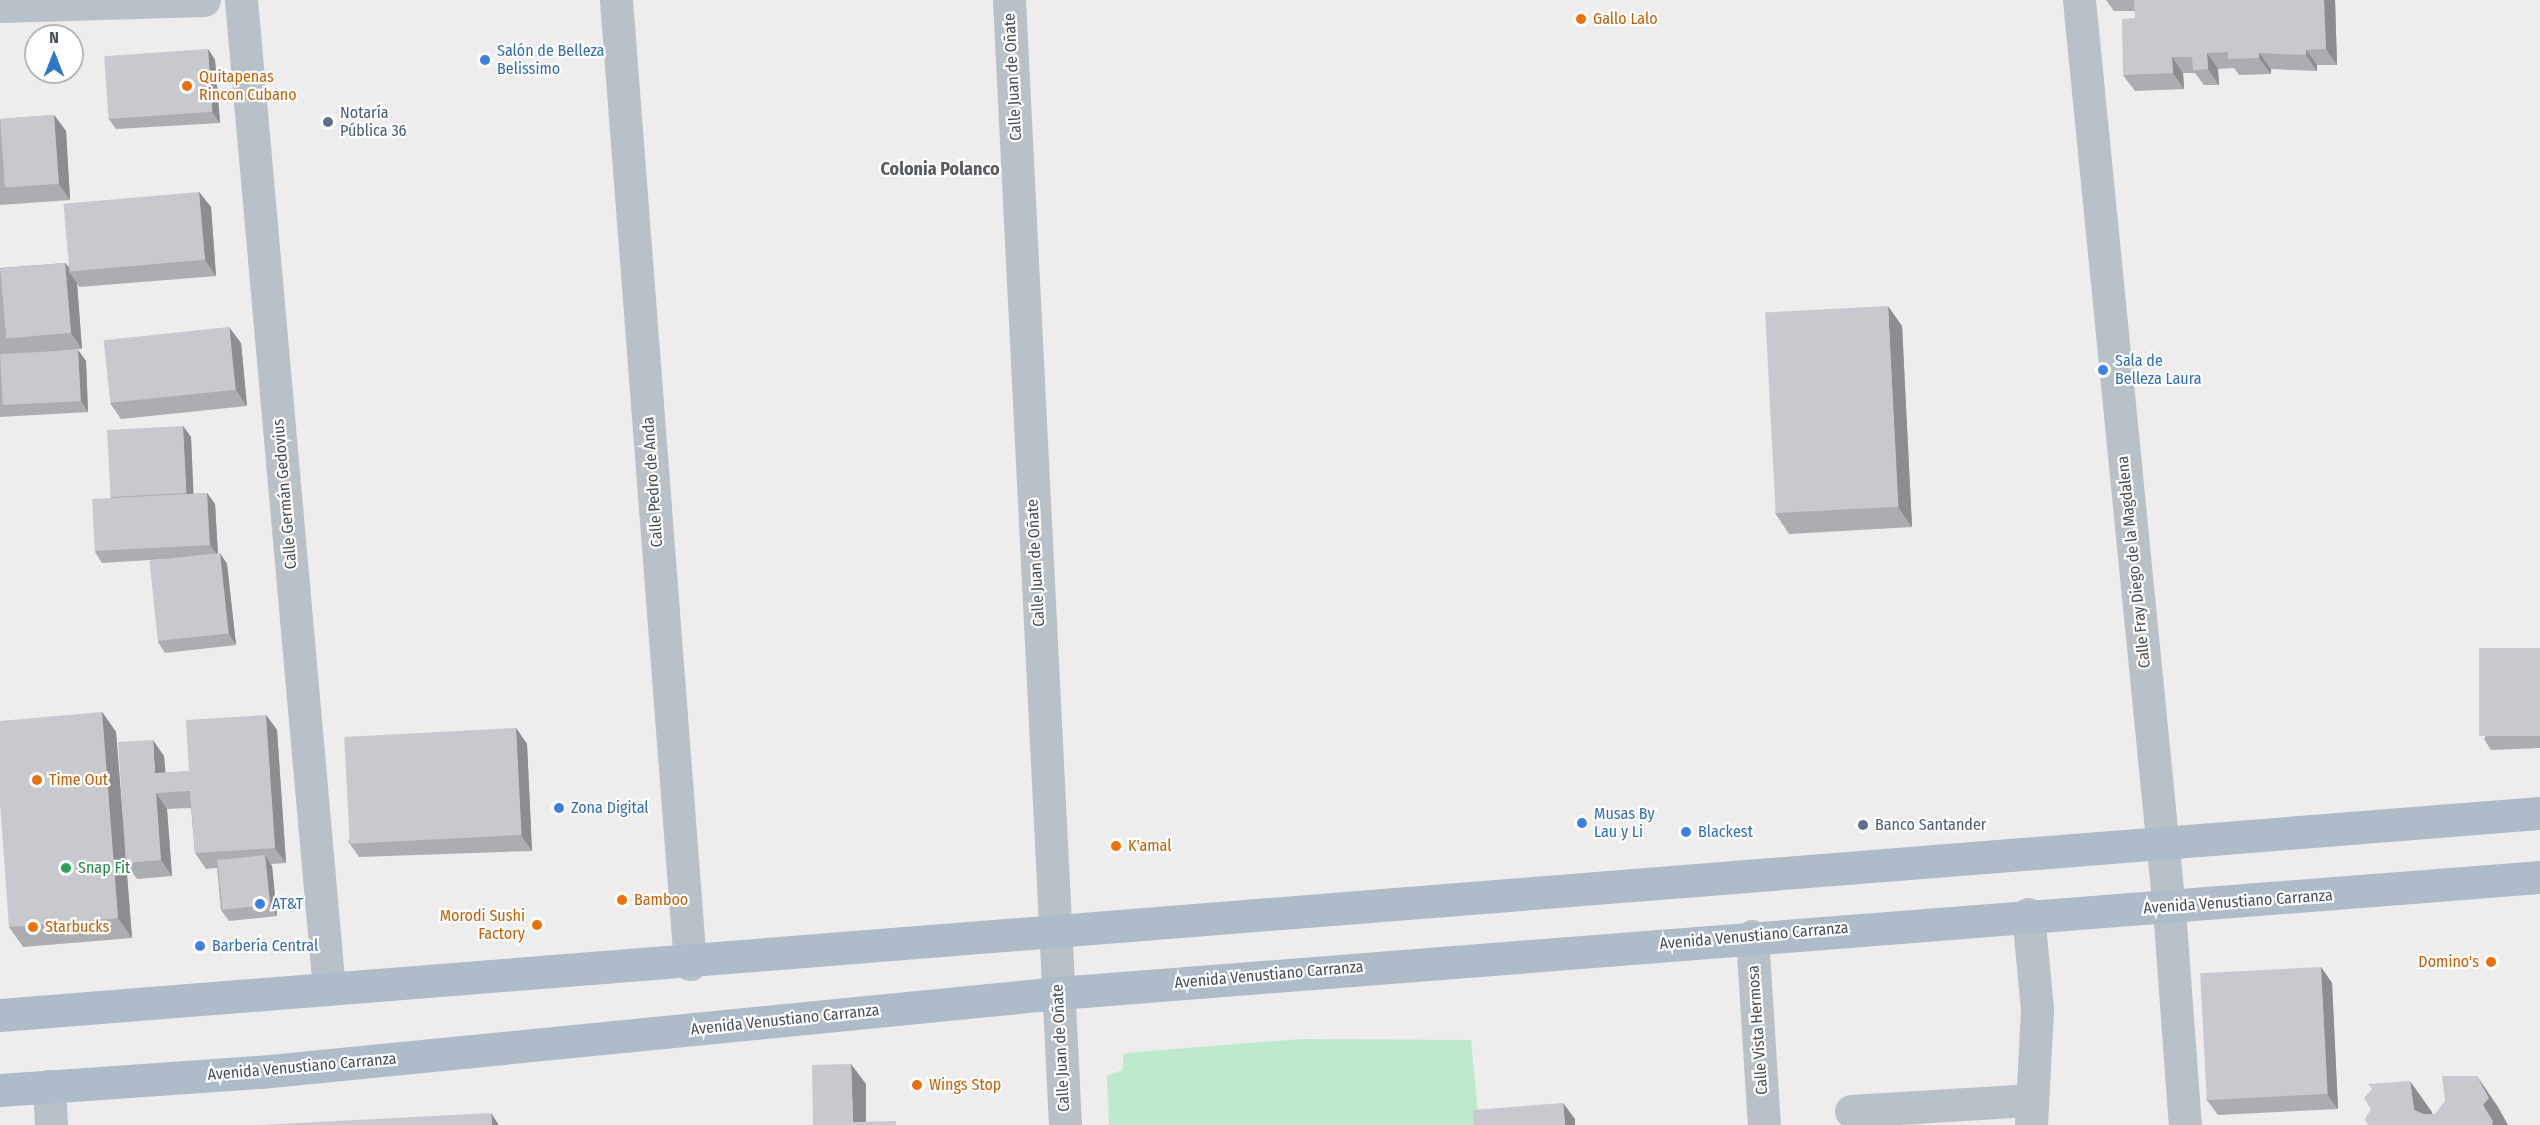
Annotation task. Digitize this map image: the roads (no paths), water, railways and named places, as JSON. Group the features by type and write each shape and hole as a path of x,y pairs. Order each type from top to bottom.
{"main road":[{"path":"0,1015 690,964 2161,846 2540,813"},
{"name":"Avenida Venustiano Carranza","path":"0,1090 260,1072 1058,993 2028,914 2169,909 2540,877"}],"street":[{"path":"0,6 204,0"},
{"name":"Calle Germán Gedovius","path":"241,0 329,989"},
{"name":"Calle Pedro de Anda","path":"616,0 690,964"},
{"name":"Calle Juan de Oñate","path":"1009,0 1065,1125"},
{"name":"Calle Fray Diego de la Magdalena","path":"2079,0 2169,909 2185,1125"},
{"path":"1851,1111 1904,1116 2030,1112 2037,1010 2028,914"},
{"name":"Calle Vista Hermosa","path":"1752,936 1764,1125"},
{"path":"49,1086 51,1125"}],"place":[{"name":"Gallo Lalo","path":"1581,19"},
{"name":"Salón de Belleza Belissimo","path":"485,60"},
{"name":"Quitapenas Rincon Cubano","path":"187,86"},
{"name":"Notaría Pública 36","path":"328,122"},
{"name":"Sala de Belleza Laura","path":"2103,370"},
{"name":"Time Out","path":"37,780"},
{"name":"Zona Digital","path":"559,808"},
{"name":"Musas By Lau y Li","path":"1582,823"},
{"name":"Banco Santander","path":"1863,825"},
{"name":"Blackest","path":"1686,832"},
{"name":"K'amal","path":"1116,846"},
{"name":"Snap Fit","path":"66,868"},
{"name":"Bamboo","path":"622,900"},
{"name":"AT&T","path":"260,904"},
{"name":"Morodi Sushi Factory","path":"537,925"},
{"name":"Starbucks","path":"33,927"},
{"name":"Barbería Central","path":"200,946"},
{"name":"Domino's","path":"2491,962"},
{"name":"Wings Stop","path":"917,1085"}],"district":[{"name":"Colonia Polanco","path":"940,169"}]}
